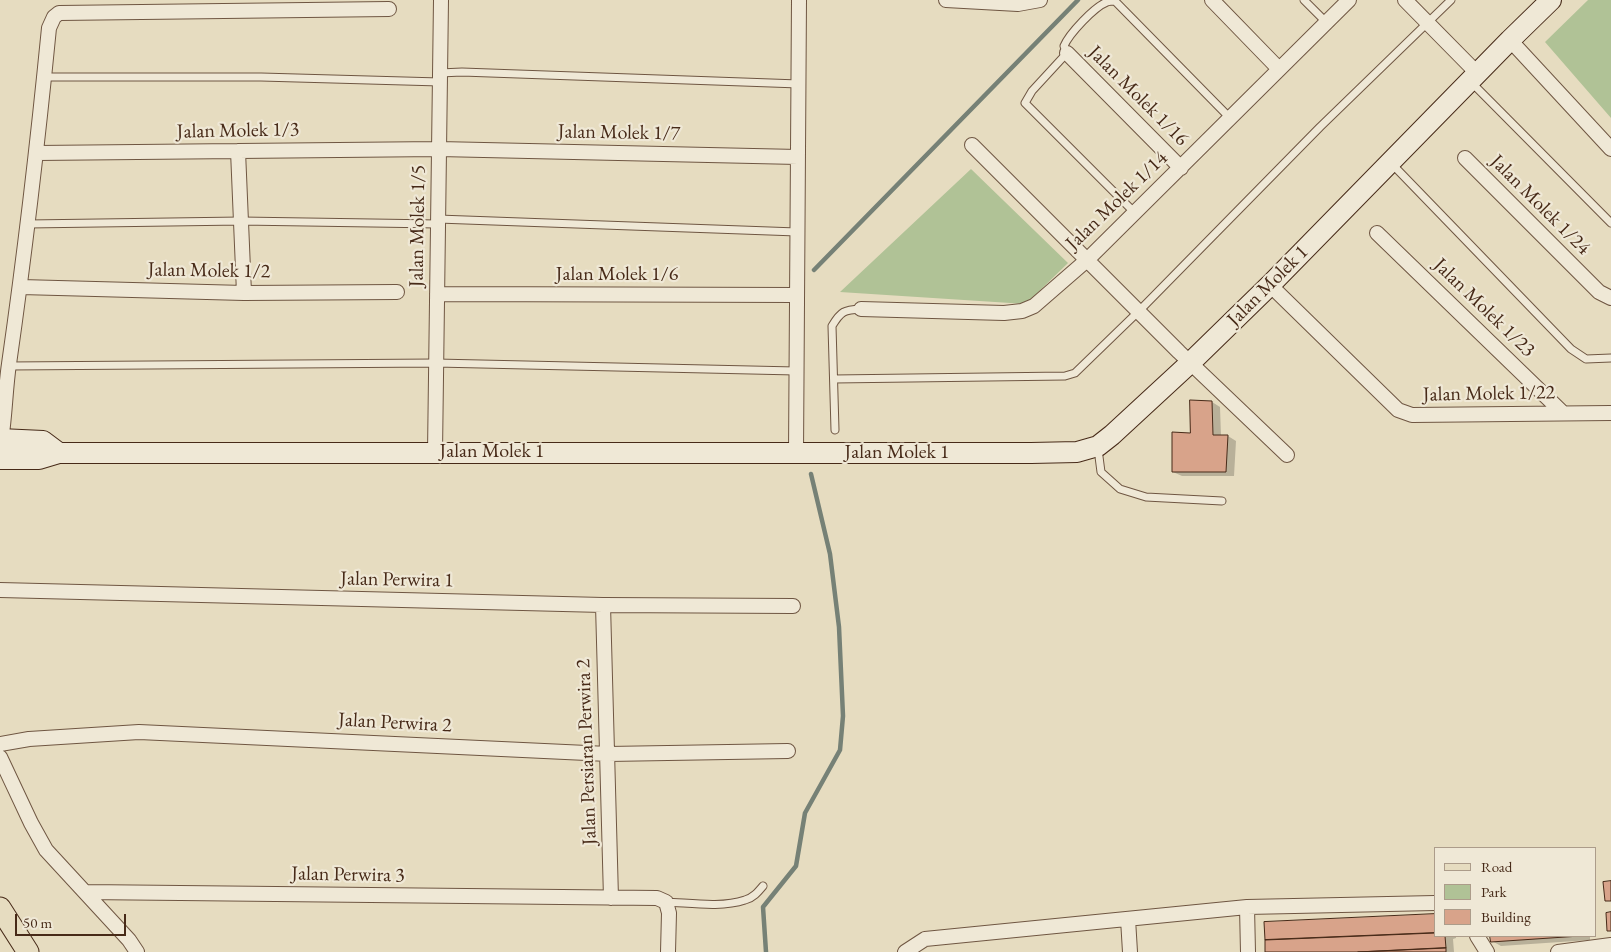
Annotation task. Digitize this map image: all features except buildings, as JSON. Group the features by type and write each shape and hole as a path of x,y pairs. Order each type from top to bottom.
{"main road":[{"path":"0,908 28,952"}],"street":[{"name":"Jalan Molek 1/5","path":"435,452 441,0"},
{"path":"796,453 799,0"},
{"path":"946,0 1018,4 1040,0"},
{"path":"1212,0 1279,70"},
{"name":"Jalan Molek 1/14","path":"861,308 1004,313 1022,311 1034,306 1087,260 1348,0"},
{"path":"1405,0 1428,23 1474,77"},
{"name":"Jalan Molek 1","path":"0,446 39,459 60,453 1077,452 1098,446 1190,363 1270,285 1551,0"},
{"path":"0,446 8,366 21,287 37,153 49,28 54,18 59,13 389,9"},
{"path":"1510,40 1611,149"},
{"name":"Jalan Molek 1/16","path":"1067,53 1181,168"},
{"path":"972,145 1190,363 1288,455"},
{"name":"Jalan Molek 1/3","path":"37,153 439,149"},
{"name":"Jalan Molek 1/7","path":"439,149 798,157"},
{"path":"238,151 244,293"},
{"name":"Jalan Molek 1/24","path":"1465,158 1599,292 1611,298"},
{"name":"Jalan Molek 1/23","path":"1377,233 1564,413"},
{"name":"Jalan Molek 1/22","path":"1270,285 1398,410 1412,415 1611,413"},
{"name":"Jalan Molek 1/2","path":"21,287 244,293 397,292"},
{"name":"Jalan Molek 1/6","path":"437,294 797,296"},
{"name":"Jalan Perwira 1","path":"0,590 602,604 793,606"},
{"name":"Jalan Persiaran Perwira 2","path":"602,604 611,898"},
{"name":"Jalan Perwira 2","path":"0,744 139,732 608,754 788,751"},
{"path":"0,757 46,850 129,940 136,952"},
{"name":"Jalan Perwira 3","path":"85,892 656,898 666,902"},
{"path":"666,902 669,913 668,952"},
{"path":"905,952 925,939 1246,907 1434,904"},
{"path":"1246,907 1248,952"},
{"path":"1128,919 1130,952"},
{"path":"1478,937 1487,952"},
{"path":"1558,952 1593,941 1611,945"}],"lane":[{"path":"1304,0 1326,22"},
{"path":"834,379 1065,376 1075,372 1139,311 1320,128 1451,0"},
{"path":"1135,213 1025,102 1032,91 1067,53 1064,46 1067,38 1096,9 1106,2 1115,1 1230,118"},
{"path":"44,76 440,78 462,72 798,84"},
{"path":"1474,77 1611,223"},
{"path":"1390,162 1571,348 1586,359 1611,358"},
{"path":"28,224 438,221 797,232"},
{"path":"835,430 832,326 838,316 845,310 861,308"},
{"path":"8,366 436,363 796,371"},
{"path":"1098,446 1101,472 1120,489 1146,497 1222,501"},
{"path":"666,902 710,904 736,902 746,900 757,894 763,886"}],"green space":[{"path":"1588,0 1611,0 1611,118 1545,42"},
{"path":"971,169 1068,263 1026,304 840,292"}],"waterway":[{"path":"814,270 1078,0"},
{"path":"766,952 763,907 796,866 805,813 840,750 843,716 839,627 830,554 811,474"}]}
